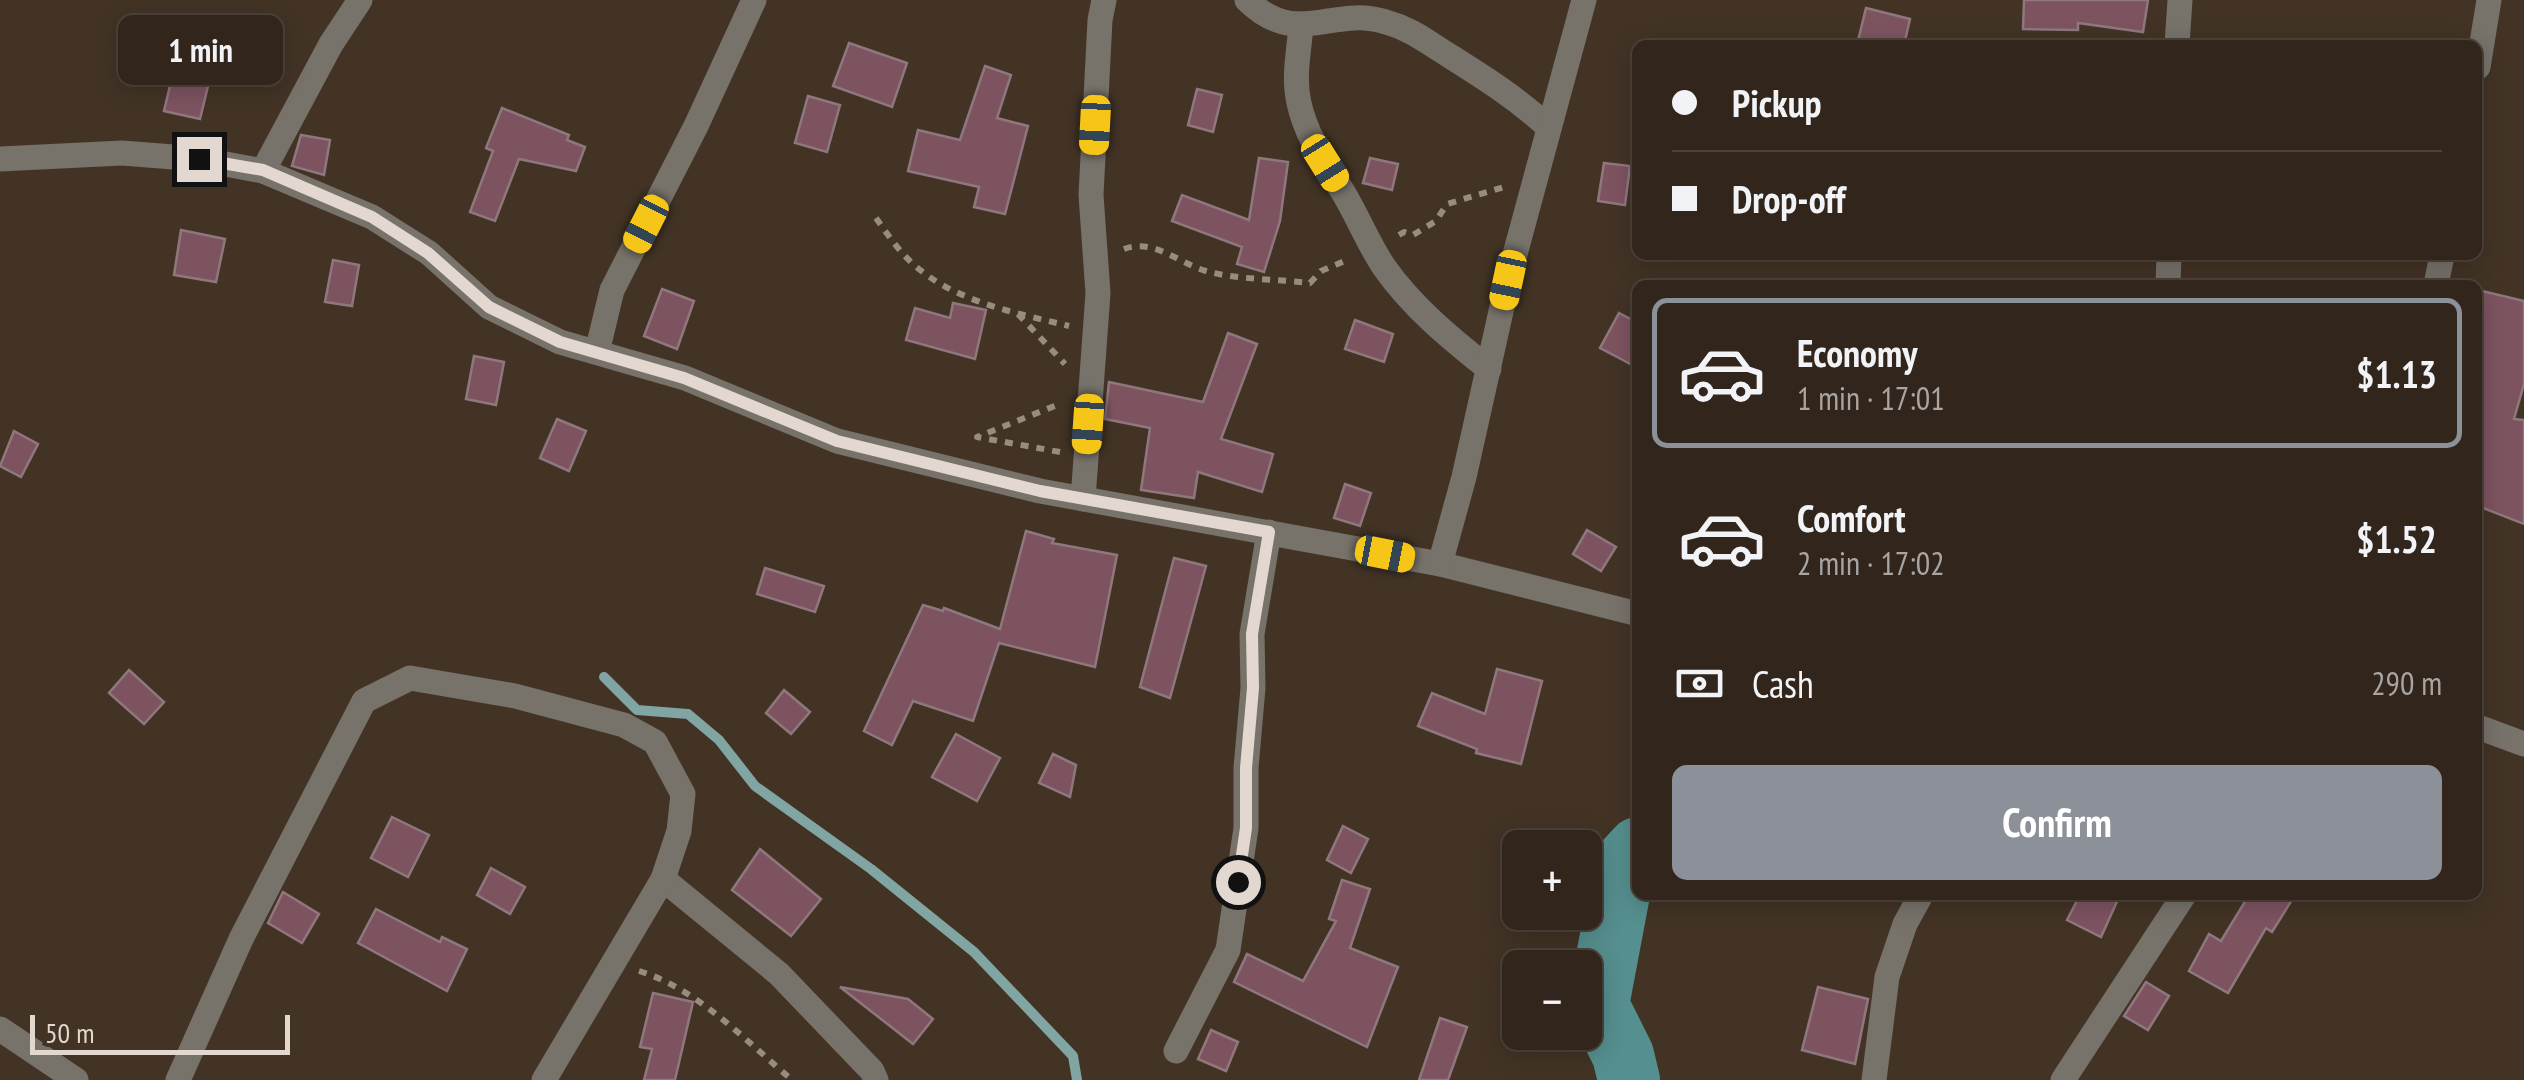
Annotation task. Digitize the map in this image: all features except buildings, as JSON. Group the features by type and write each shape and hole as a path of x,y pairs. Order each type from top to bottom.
{"street":[{"path":"263,170 331,44 360,0"},
{"path":"596,352 612,290 696,126 754,0"},
{"path":"1083,499 1097,278 1091,195 1104,0"},
{"path":"1246,0 1276,23 1301,26 1344,18 1383,20 1415,32 1520,100 1549,128"},
{"path":"1440,564 1508,280 1584,0"},
{"path":"2178,40 2180,0"},
{"path":"2482,43 2489,0"},
{"path":"1301,26 1296,76 1298,102 1325,163 1385,268 1408,298 1489,370"},
{"path":"0,159 122,153 199,159 263,170 372,217 428,253 489,307 560,342 684,378 837,441 1083,499 1440,564 1632,612"},
{"path":"1176,1051 1228,950 1246,828 1252,634 1269,532"},
{"path":"178,1080 267,886 364,701 410,678 515,696 624,726 655,742 683,794 679,831 662,880 544,1080"},
{"path":"2482,728 2524,744"},
{"path":"662,880 778,974 872,1070 876,1080"},
{"path":"1874,1080 1887,976 1919,900"},
{"path":"2063,1080 2181,900"},
{"path":"0,1029 76,1080"}],"path":[{"path":"876,218 906,258 951,291 1018,314 1094,332"},
{"path":"1018,314 1090,392 976,437 1085,457"},
{"path":"612,964 644,972 681,990 792,1080"}],"waterway":[{"path":"604,677 637,710 688,714 719,740 755,786 871,869 974,952 1073,1056 1077,1080"},
{"path":"1629,1080 1623,1055 1598,1005 1625,862 1632,854"}],"route":[{"path":"199,159 263,170 372,217 428,253 489,307 560,342 684,378 837,441 1040,491 1269,532 1250,654 1253,688 1246,828 1238,882"}]}
